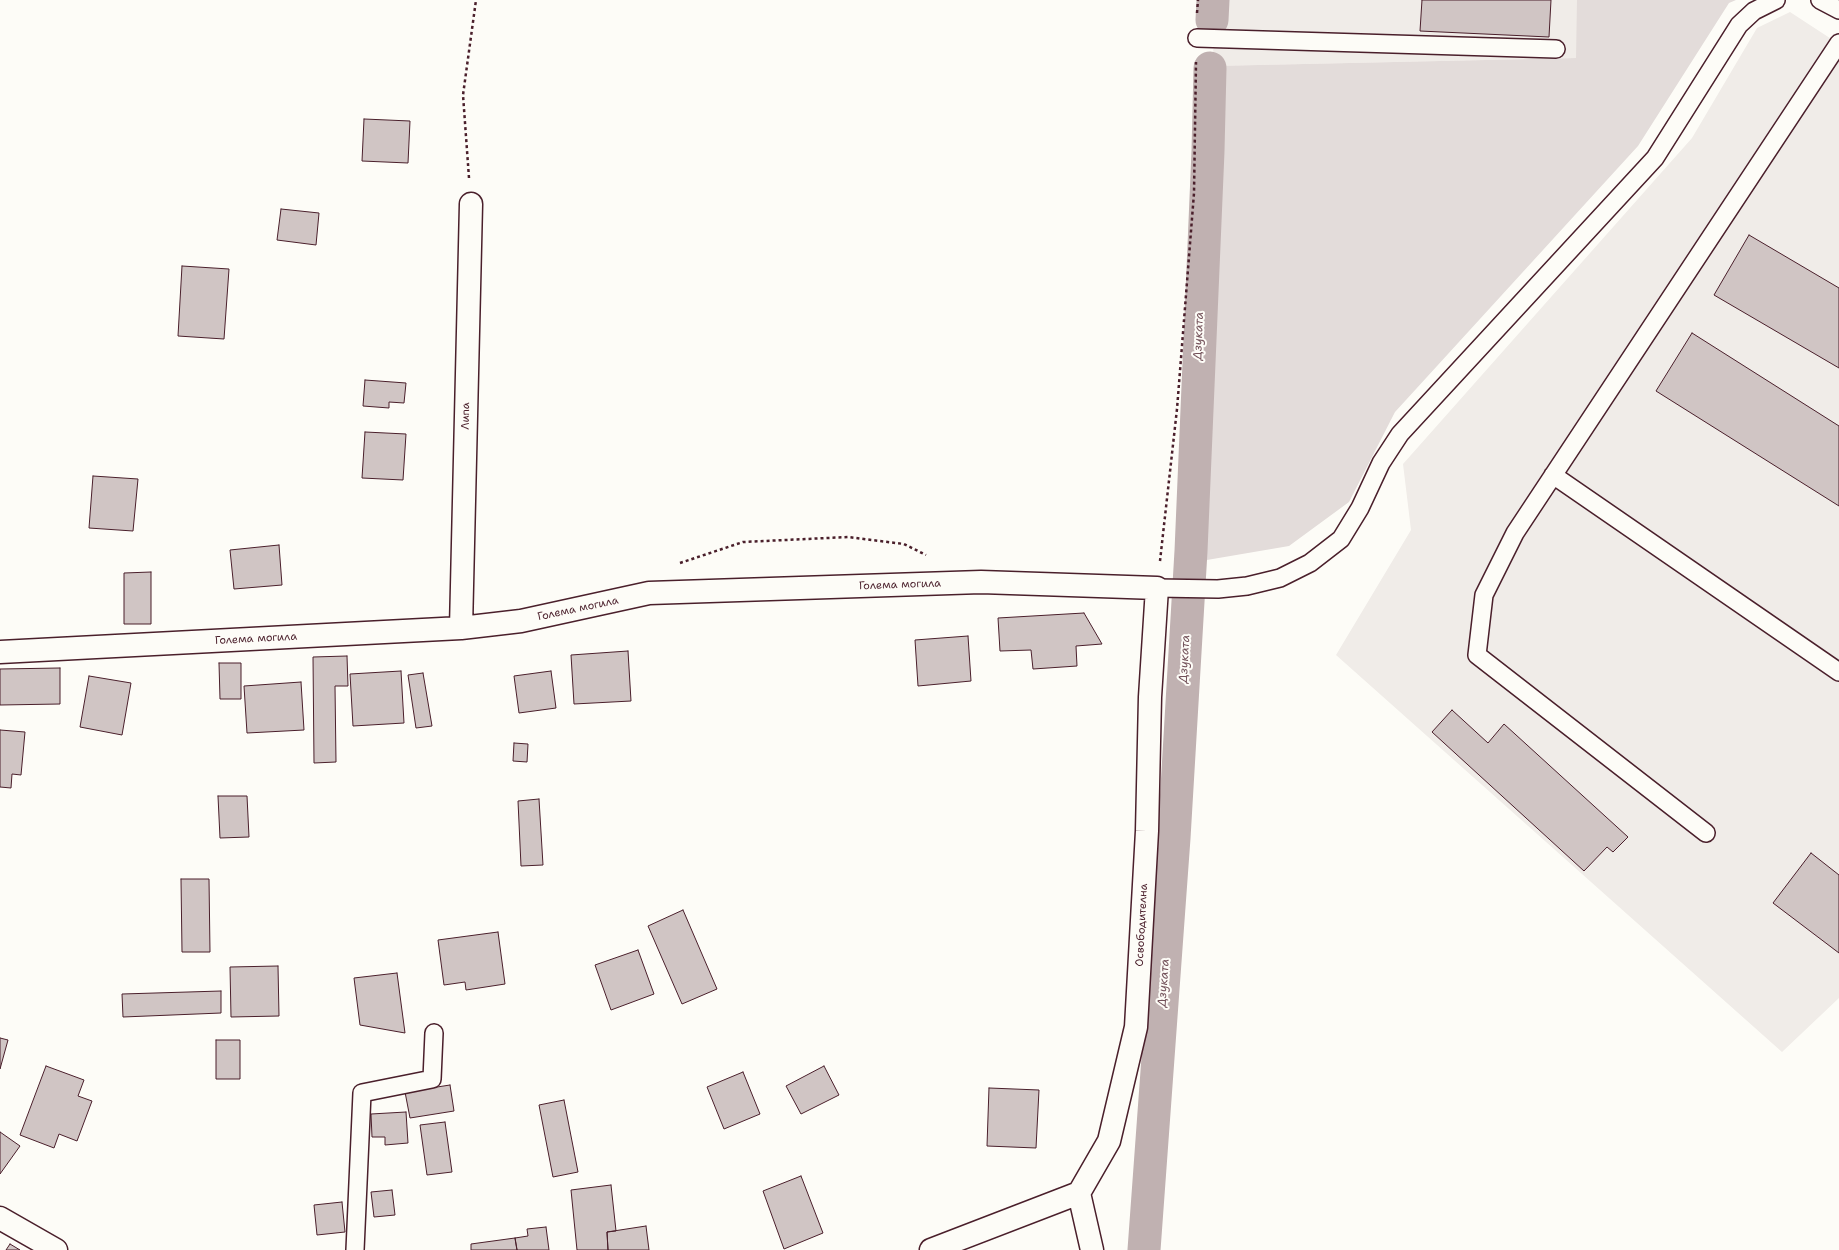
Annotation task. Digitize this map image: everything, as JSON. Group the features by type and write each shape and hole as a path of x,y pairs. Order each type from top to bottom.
{"street":[{"name":"Липа","path":"461,628 471,204"},
{"name":"Голема могила","path":"0,652 461,628 522,621 649,593 981,582 1166,588"},
{"name":"Освободителна","path":"1079,1193 1109,1141 1136,1027 1147,831 1150,697 1166,588"},
{"path":"931,1250 1079,1193 1092,1250"},
{"path":"0,1218 56,1250"}],"lane":[{"path":"1166,588 1218,589 1247,586 1280,578 1310,564 1342,539 1360,508 1381,463 1400,434 1655,158 1738,25 1754,10 1776,0"},
{"path":"1820,0 1839,10"},
{"path":"1197,38 1556,48"},
{"path":"1706,833 1477,655 1484,595 1515,533 1839,43"},
{"path":"1553,475 1839,672"},
{"path":"355,1250 362,1093 432,1080 434,1033"}],"path":[{"path":"471,204 463,95 476,0"},
{"path":"1166,588 1177,409 1194,193 1198,0"},
{"path":"677,566 683,561 743,542 848,537 904,544 932,558"}],"shaded area":[{"path":"1214,0 1577,0 1577,58 1213,66"},
{"path":"1577,0 1736,0 1729,3 1638,146 1395,412 1349,502 1289,546 1201,561 1213,66 1576,58"},
{"path":"1790,12 1839,44 1839,998 1782,1052 1336,655 1411,530 1403,464 1692,138 1757,28"}],"building":[{"path":"1422,0 1551,0 1549,37 1420,31"},
{"path":"364,119 410,121 408,163 362,161"},
{"path":"281,209 319,213 316,245 277,240"},
{"path":"1749,235 1839,288 1839,368 1714,295"},
{"path":"182,266 229,269 224,339 178,336"},
{"path":"1692,333 1839,426 1839,506 1656,391"},
{"path":"365,380 406,383 404,403 389,402 389,408 363,406"},
{"path":"365,432 406,434 403,480 362,478"},
{"path":"93,476 138,479 133,531 89,528"},
{"path":"279,545 282,585 234,589 230,550"},
{"path":"151,572 151,624 124,624 124,573"},
{"path":"1084,613 1102,644 1076,646 1077,666 1033,669 1031,650 1000,651 998,618"},
{"path":"968,636 971,681 918,686 915,640"},
{"path":"628,651 631,701 574,704 571,655"},
{"path":"347,656 348,686 335,686 336,762 314,763 313,657"},
{"path":"219,663 241,663 241,699 220,699"},
{"path":"60,668 60,704 0,705 0,669"},
{"path":"401,671 404,723 353,726 350,674"},
{"path":"551,671 556,708 519,713 514,676"},
{"path":"423,673 432,726 416,728 408,675"},
{"path":"89,676 131,683 122,735 80,727"},
{"path":"301,682 304,730 247,733 244,686"},
{"path":"1452,710 1488,743 1504,724 1628,837 1613,852 1607,847 1584,871 1432,732"},
{"path":"0,730 25,732 21,775 12,774 11,788 0,787"},
{"path":"514,743 528,744 527,762 513,761"},
{"path":"218,796 247,796 249,837 220,838"},
{"path":"539,799 543,865 521,866 518,801"},
{"path":"1811,853 1839,875 1839,953 1773,903"},
{"path":"181,879 209,879 210,952 182,952"},
{"path":"683,910 717,989 682,1004 648,926"},
{"path":"498,932 505,984 466,990 465,982 444,985 438,940"},
{"path":"638,950 654,994 611,1010 595,965"},
{"path":"278,966 279,1016 231,1017 230,967"},
{"path":"397,973 405,1033 360,1025 354,978"},
{"path":"221,991 221,1013 123,1017 122,994"},
{"path":"0,1038 8,1040 0,1069"},
{"path":"216,1040 240,1040 240,1079 216,1079"},
{"path":"46,1066 84,1080 78,1096 92,1101 77,1141 59,1134 54,1148 20,1135"},
{"path":"824,1066 839,1095 801,1114 786,1086"},
{"path":"743,1072 760,1114 724,1129 707,1087"},
{"path":"450,1085 454,1111 410,1118 405,1092"},
{"path":"989,1088 1039,1090 1036,1148 987,1146"},
{"path":"564,1100 578,1172 553,1177 539,1105"},
{"path":"406,1112 408,1143 385,1145 385,1137 372,1137 371,1114"},
{"path":"445,1122 452,1172 427,1175 420,1125"},
{"path":"0,1132 20,1146 0,1174"},
{"path":"801,1176 823,1233 784,1249 763,1191"},
{"path":"611,1185 616,1231 607,1232 608,1250 577,1250 571,1190"},
{"path":"392,1190 395,1215 374,1217 371,1192"},
{"path":"342,1202 345,1232 317,1235 314,1205"},
{"path":"646,1226 649,1250 608,1250 607,1232"},
{"path":"546,1227 549,1250 517,1250 515,1238 528,1236 527,1229"},
{"path":"515,1238 517,1250 471,1250 471,1244"},
{"path":"10,1244 20,1250 6,1250"}],"waterway":[{"name":"Дзуката","path":"1212,20 1213,0"},
{"name":"Дзуката","path":"1144,1250 1174,838 1191,551 1208,151 1210,68"}]}
